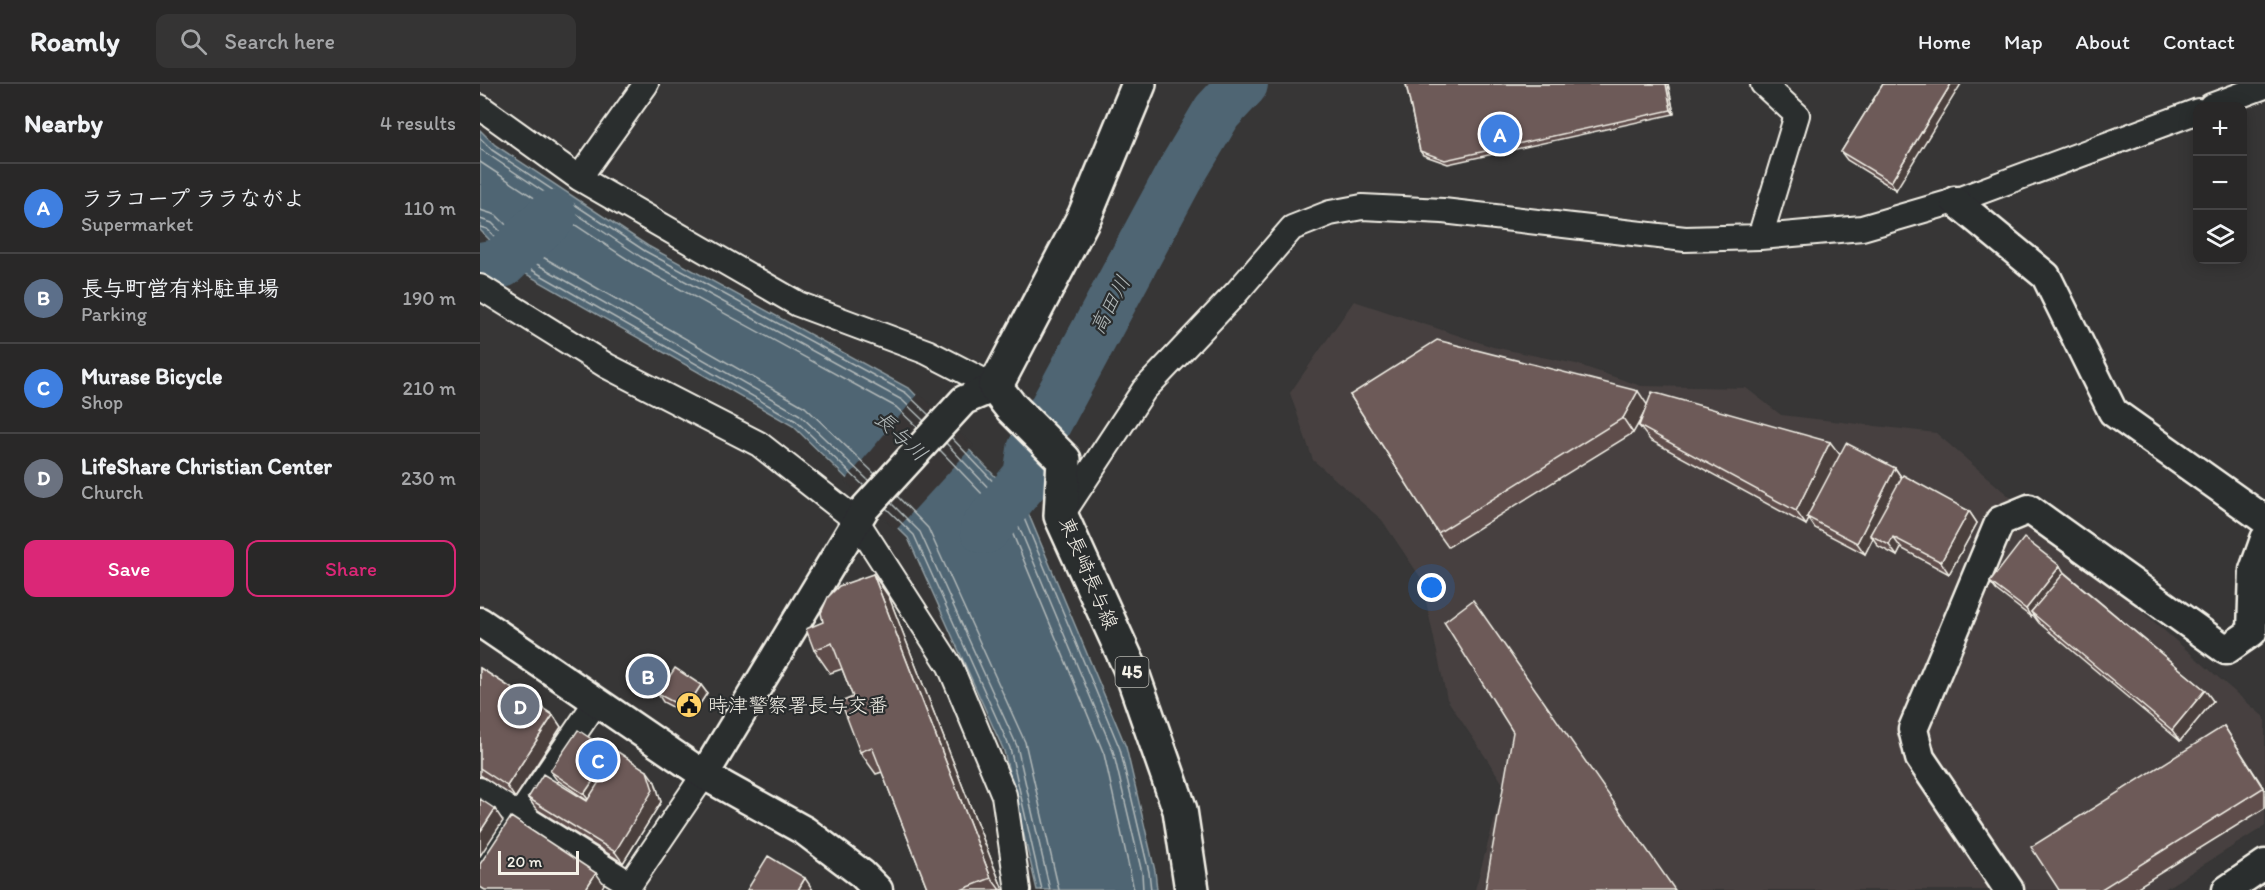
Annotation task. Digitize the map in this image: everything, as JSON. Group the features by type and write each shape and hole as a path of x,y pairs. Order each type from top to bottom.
{"main road":[{"path":"1003,397 1085,215 1139,84"},
{"name":"東長崎長与線","path":"1003,397 1064,460 1061,516 1139,691 1180,810 1192,890"}],"street":[{"path":"579,178 646,84"},
{"path":"1760,237 1797,115 1764,84"},
{"path":"2222,102 2265,87"},
{"path":"480,107 579,178 798,304 927,352 1003,397"},
{"path":"1061,516 1144,390 1237,292 1292,228 1330,213 1362,207 1443,211 1685,239 1760,237 1862,228 1955,201 2193,113"},
{"path":"1955,201 2046,276 2114,412 2265,520"},
{"path":"485,291 607,366 759,444 861,514 951,666 1004,795 1018,890"},
{"path":"480,790 628,887 704,775 861,514 964,400 1003,397"},
{"path":"2009,890 1920,758 1913,729 2000,521 2029,509 2226,650 2252,632 2254,570 2265,539"},
{"path":"480,622 704,775 805,831 862,874 878,890"},
{"path":"480,873 596,702"},
{"path":"2226,890 2265,864"}],"shaded area":[{"path":"1354,301 1493,347 1576,364 1641,386 1746,388 1781,415 1936,433 2265,718 2265,826 2163,890 1475,890 1504,785 1447,699 1421,578 1382,520 1313,460 1290,393"}],"water":[{"name":"長与川","path":"480,130 495,145 648,246 910,389 1026,508 1126,747 1155,871 1157,890 1037,890 1004,751 908,538 793,426 519,270 480,230"}],"pier":[{"path":"919,393 973,446 896,530 845,481"}],"building":[{"path":"1406,84 1666,84 1671,110 1445,160 1420,151"},
{"path":"1883,84 1951,84 1891,182 1841,152"},
{"path":"1437,340 1638,391 1623,418 1438,533 1350,395"},
{"path":"1652,392 1830,442 1796,511 1639,426"},
{"path":"1846,443 1895,468 1857,543 1807,517"},
{"path":"1903,475 1969,511 1941,562 1893,537 1889,545 1870,535"},
{"path":"2024,538 2060,566 2026,609 1990,582"},
{"path":"2064,573 2205,690 2172,730 2031,612"},
{"path":"873,574 991,878 961,890 928,890 872,747 860,752 841,702 853,697 832,643 814,650 806,629 823,622 821,613 828,597 839,586"},
{"path":"1473,600 1675,890 1485,890 1513,732 1444,622"},
{"path":"480,668 553,715 507,786 480,768"},
{"path":"675,668 701,685 690,702 675,703 658,694"},
{"path":"2224,726 2263,788 2100,890 2059,890 2031,847"},
{"path":"578,730 612,753 584,794 550,771"},
{"path":"618,752 647,771 653,790 615,852 528,798 543,774 587,801"},
{"path":"480,799 495,809 480,832"},
{"path":"511,817 596,873 585,890 485,890 480,887 480,864"},
{"path":"768,856 805,878 798,890 747,890"}],"waterway":[{"name":"高田川","path":"985,529 1028,476 1032,450 1178,178 1217,112 1243,84"},
{"path":"480,267 502,263 552,215"}],"place":[{"name":"ララコープ ララながよ","path":"1500,134"},
{"name":"長与町営有料駐車場","path":"648,676"},
{"name":"時津警察署長与交番","path":"689,705"},
{"name":"LifeShare Christian Center","path":"520,706"},
{"name":"Murase Bicycle","path":"598,760"}]}
